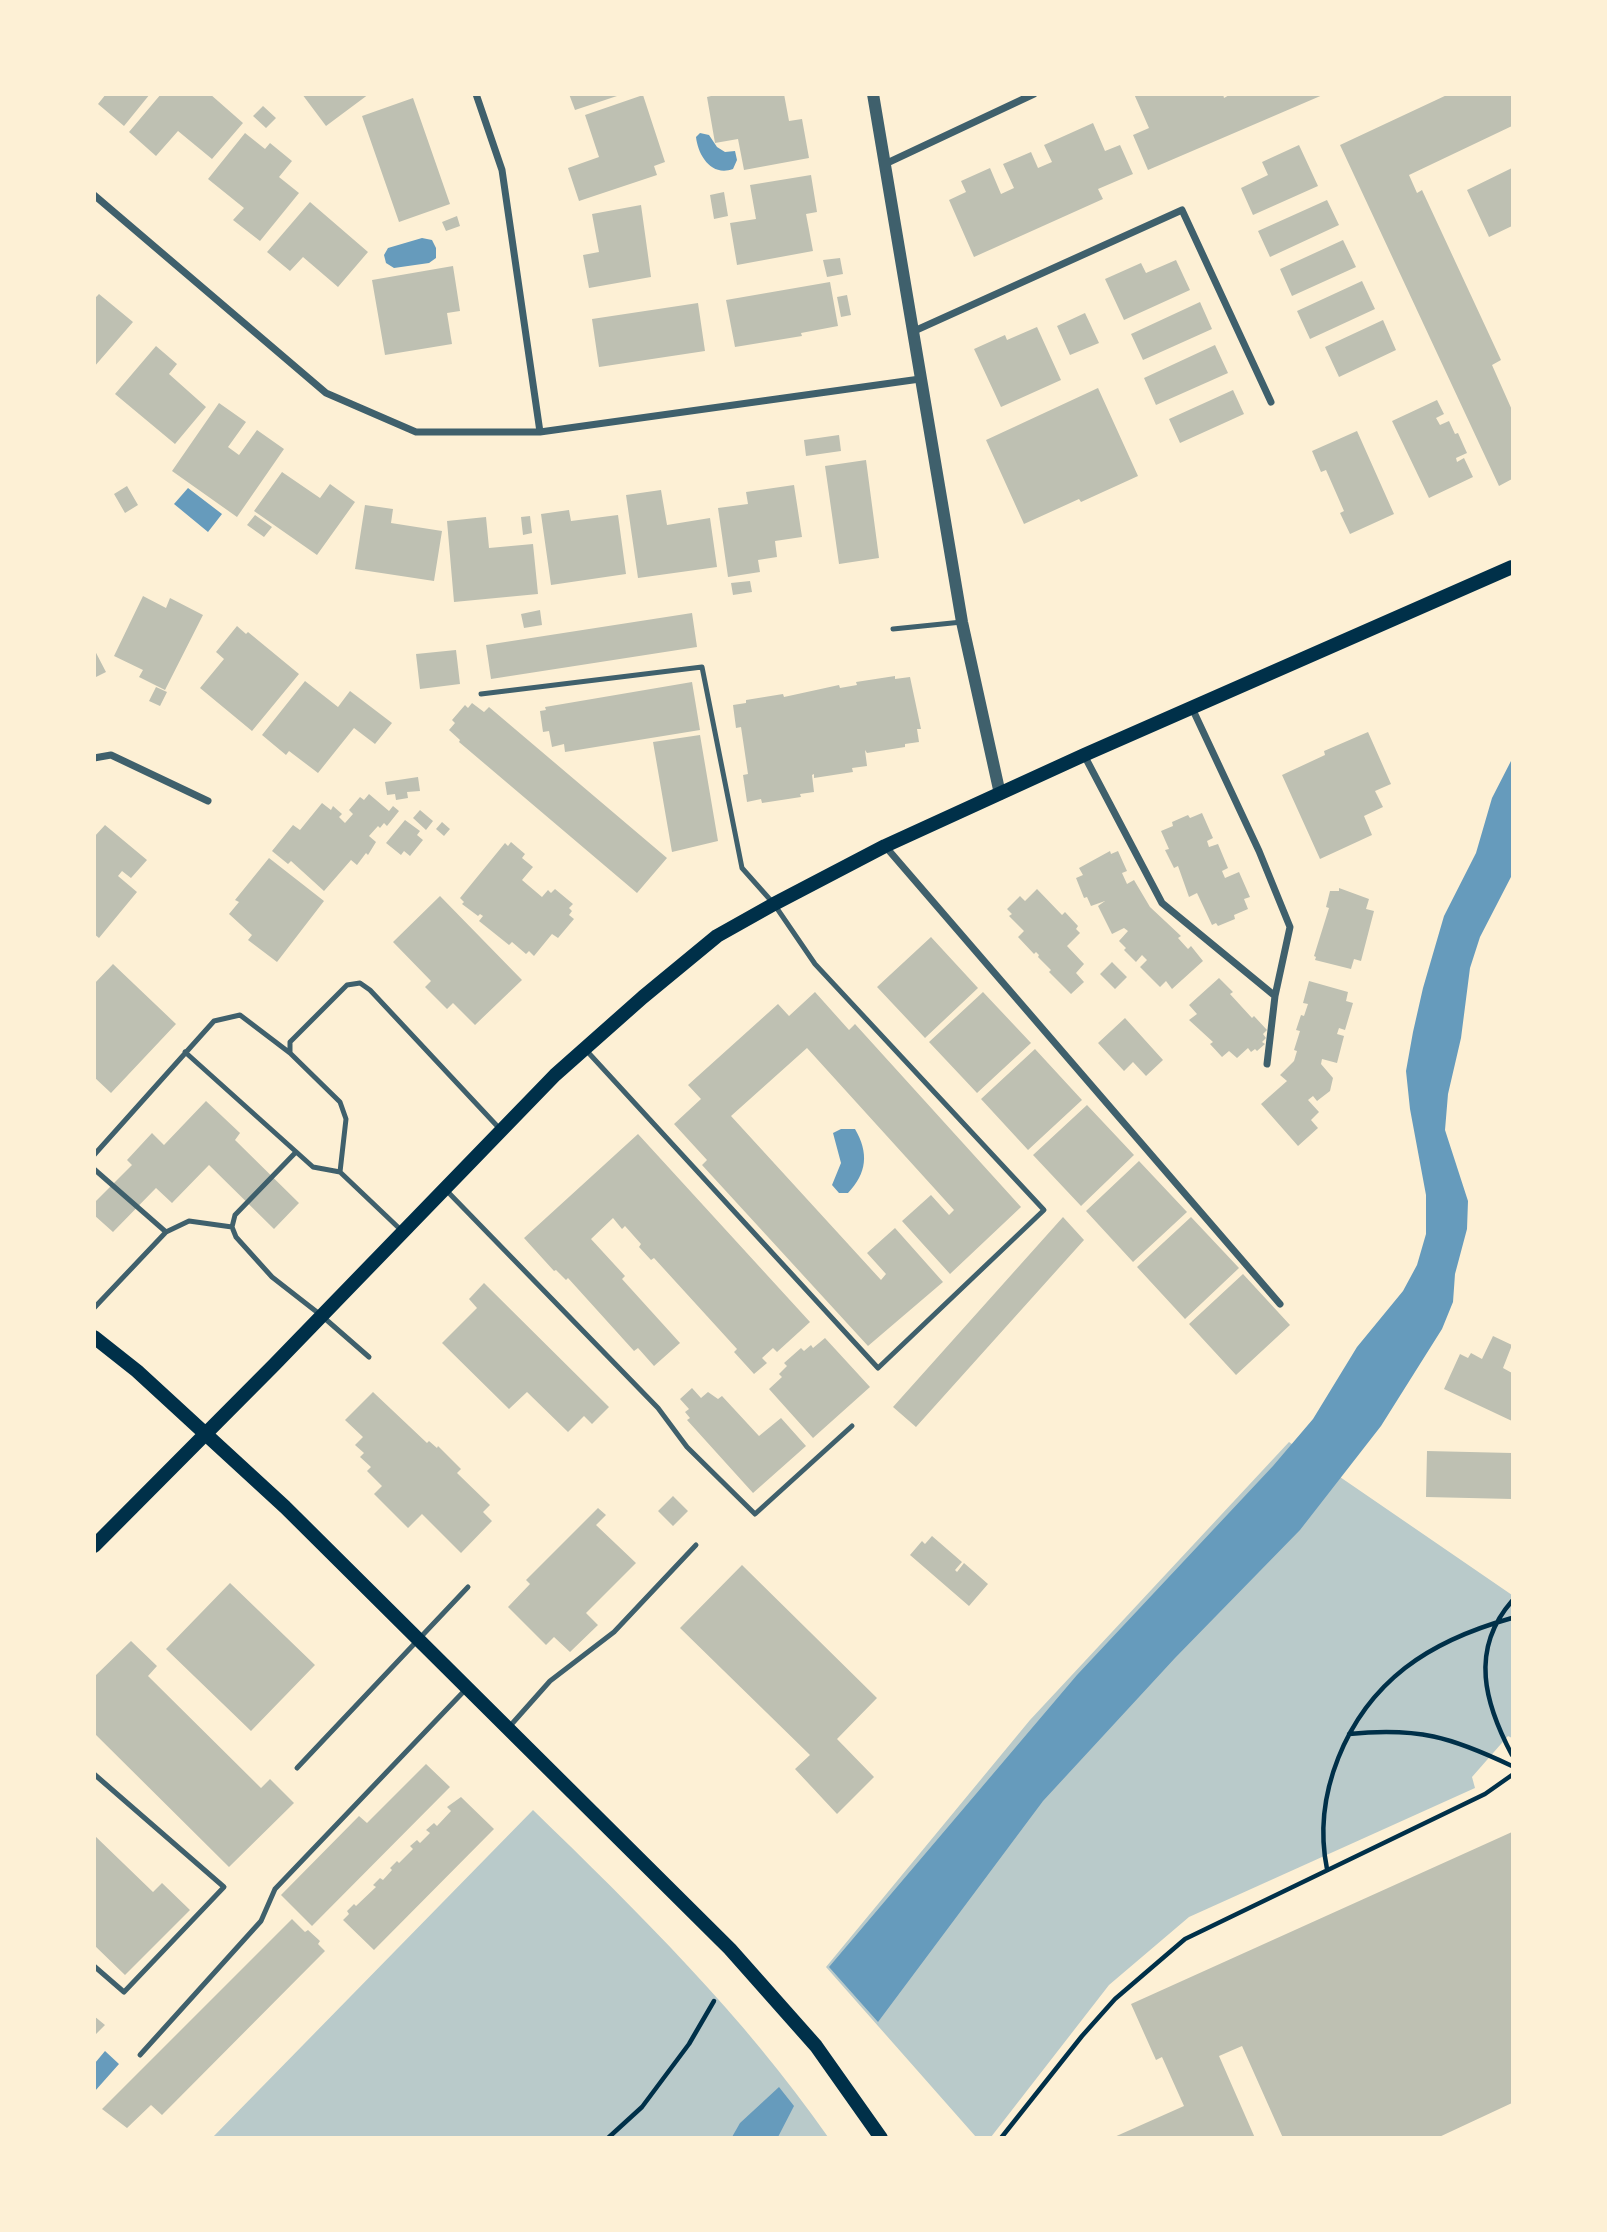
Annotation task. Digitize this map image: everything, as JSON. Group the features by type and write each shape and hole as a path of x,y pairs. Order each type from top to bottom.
{"main road":[{"path":"94,1546 207,1434 555,1075 717,936 886,846 1084,755 1513,567"},
{"path":"94,1337 137,1371 285,1507 730,1949 816,2046 881,2137"}],"street":[{"path":"476,94 502,170 540,432"},
{"path":"873,94 962,622 1000,794"},
{"path":"885,164 1034,94"},
{"path":"96,200 326,393 416,432 540,432 920,379"},
{"path":"912,332 1182,211 1272,402"},
{"path":"1192,707 1259,851 1290,927 1275,996 1267,1064"},
{"path":"94,758 111,755 208,801"},
{"path":"1084,755 1162,903 1275,996"},
{"path":"886,846 1280,1304"}],"lane":[{"path":"893,629 962,622"},
{"path":"481,694 702,667 742,868 774,904 815,964 1044,1210 878,1368 585,1048"},
{"path":"290,1052 290,1042 347,985 360,984 370,989 502,1131"},
{"path":"94,1155 214,1021 240,1015 290,1052 340,1102 346,1119 340,1172"},
{"path":"186,1052 313,1167 340,1172 403,1232"},
{"path":"296,1152 235,1216 232,1227 236,1237 272,1277 369,1357"},
{"path":"94,1169 166,1232"},
{"path":"445,1189 658,1408 687,1447 755,1514 852,1426"},
{"path":"94,1308 166,1232 189,1220 232,1227"},
{"path":"508,1728 550,1681 614,1632 696,1545"},
{"path":"297,1768 468,1587"},
{"path":"140,2055 261,1921 275,1889 467,1688"},
{"path":"94,1774 224,1888 124,1992 94,1966"}],"path":[{"path":"1513,1601 1503,1612 1488,1647 1485,1674 1489,1705 1513,1755"},
{"path":"1327,1869 1322,1834 1325,1802 1349,1734 1380,1692 1405,1668 1441,1645 1513,1618"},
{"path":"1349,1734 1419,1732 1473,1748 1513,1766"},
{"path":"1000,2137 1115,1999 1185,1938 1485,1794 1513,1775"},
{"path":"608,2137 642,2107 689,2044 714,2001"}],"shaded area":[{"path":"1289,1442 1512,1595 1512,1738 1508,1736 1472,1777 1475,1788 1189,1917 1109,1985 991,2137 976,2137 826,1967 1030,1720"},
{"path":"533,1810 612,1887 725,2007 796,2092 828,2137 212,2138"}],"water":[{"path":"700,133 709,135 717,147 725,152 735,151 737,160 733,169 718,170 707,163 697,144 696,137"},
{"path":"422,238 432,240 436,248 436,258 429,263 394,268 386,263 384,255 388,248"},
{"path":"188,488 222,514 208,532 174,504"},
{"path":"1512,759 1512,875 1480,937 1470,968 1461,1038 1448,1094 1445,1130 1468,1201 1467,1229 1455,1274 1453,1302 1442,1329 1381,1426 1300,1530 1175,1658 1043,1801 878,2022 829,1967 1077,1675 1273,1466 1313,1419 1357,1347 1403,1291 1417,1265 1426,1234 1426,1195 1410,1109 1406,1071 1413,1032 1444,916 1476,853 1492,798"},
{"path":"841,1129 855,1129 864,1155 859,1178 848,1193 839,1193 832,1185 841,1163 833,1133"},
{"path":"105,2051 119,2064 95,2091 95,2063"},
{"path":"779,2087 794,2106 778,2137 732,2137 740,2123"}],"building":[{"path":"106,94 150,94 124,126 98,104"},
{"path":"161,94 210,94 243,123 212,159 178,131 156,156 129,132"},
{"path":"302,94 369,94 326,126"},
{"path":"569,94 620,94 620,95 575,110"},
{"path":"719,94 784,94 789,121 802,119 809,158 744,170 738,139 715,143 707,97"},
{"path":"1134,94 1223,94 1224,98 1231,94 1325,94 1148,170 1133,135 1149,128"},
{"path":"1449,94 1512,94 1512,126 1409,175 1417,193 1422,190 1501,360 1492,365 1512,410 1512,479 1499,486 1340,145"},
{"path":"643,95 665,162 654,166 657,175 579,201 568,168 599,157 585,115"},
{"path":"413,98 450,204 399,222 362,116"},
{"path":"263,106 276,118 266,128 253,116"},
{"path":"1093,123 1105,151 1120,145 1133,174 1098,189 1103,199 974,257 949,200 966,192 961,181 990,168 1001,194 1014,188 1003,164 1031,152 1038,168 1052,162 1044,145"},
{"path":"245,133 265,149 270,143 292,161 279,177 299,193 260,241 233,220 244,208 208,179"},
{"path":"1299,145 1318,186 1253,215 1241,188 1268,175 1262,162"},
{"path":"1512,168 1512,226 1489,237 1467,190"},
{"path":"811,175 817,212 806,214 813,251 737,265 730,223 756,219 750,185"},
{"path":"724,192 728,216 714,219 710,195"},
{"path":"1327,200 1339,225 1270,257 1258,231"},
{"path":"310,202 368,252 338,287 303,257 290,271 267,252"},
{"path":"641,205 651,277 589,288 583,255 599,252 592,214"},
{"path":"457,216 460,226 446,231 442,222"},
{"path":"1343,240 1356,267 1292,296 1280,269"},
{"path":"840,258 843,274 827,277 823,260"},
{"path":"1176,260 1190,290 1124,320 1105,279 1141,263 1146,273"},
{"path":"453,266 460,311 447,313 452,344 385,355 372,280"},
{"path":"1362,281 1375,309 1310,339 1297,311"},
{"path":"830,282 838,326 801,333 802,336 735,347 726,300"},
{"path":"99,294 133,322 94,367 94,299"},
{"path":"847,295 851,315 841,317 837,297"},
{"path":"1200,302 1212,329 1143,360 1131,334"},
{"path":"698,303 705,351 599,367 592,319"},
{"path":"1085,313 1099,343 1070,355 1057,326"},
{"path":"1383,320 1396,350 1339,377 1325,347"},
{"path":"1037,327 1061,380 1001,407 974,349 1005,335 1007,340"},
{"path":"1215,345 1228,373 1156,405 1144,378"},
{"path":"156,346 177,364 169,374 206,407 175,444 115,394"},
{"path":"1098,388 1138,476 1024,524 986,440"},
{"path":"1233,390 1244,414 1180,443 1169,419"},
{"path":"1437,400 1444,414 1436,418 1440,425 1449,421 1455,434 1458,433 1467,453 1456,458 1457,462 1464,458 1473,477 1429,498 1392,421"},
{"path":"219,403 246,422 228,447 239,455 257,430 284,449 237,517 172,471"},
{"path":"1357,431 1394,514 1350,534 1340,513 1344,511 1326,470 1321,472 1312,451"},
{"path":"839,435 841,451 806,456 804,440"},
{"path":"866,460 879,558 839,564 825,466"},
{"path":"282,472 320,498 330,484 355,502 317,555 254,511"},
{"path":"794,485 802,537 775,541 777,557 758,560 760,572 728,577 718,508 748,504 746,492"},
{"path":"127,486 138,505 125,513 114,494"},
{"path":"661,490 667,525 710,518 717,567 638,578 626,495"},
{"path":"365,505 393,509 391,523 442,531 434,581 355,569"},
{"path":"569,510 571,521 618,515 626,574 551,585 541,514"},
{"path":"255,515 272,527 264,537 247,525"},
{"path":"530,516 532,533 523,535 521,517"},
{"path":"486,517 489,548 533,544 538,594 454,602 447,521"},
{"path":"750,581 752,592 733,595 731,583"},
{"path":"143,596 166,608 170,598 203,615 165,690 139,677 143,670 114,656"},
{"path":"540,610 542,625 524,628 521,614"},
{"path":"692,613 697,647 491,679 486,645"},
{"path":"237,626 299,674 252,731 200,688 224,659 216,652"},
{"path":"94,649 106,672 94,678"},
{"path":"456,650 460,684 420,689 416,654"},
{"path":"895,676 895,679 910,677 921,729 917,729 919,742 867,753 865,750 867,766 852,768 853,772 814,778 814,774 812,775 814,792 800,794 801,797 762,803 761,799 747,802 743,775 748,774 741,727 736,728 733,705 746,703 746,700 783,694 784,697 839,685 840,688 857,685 856,682"},
{"path":"305,681 338,707 350,691 392,723 375,744 354,728 318,773 289,751 286,755 262,735"},
{"path":"692,682 700,730 565,752 564,744 552,747 549,731 543,732 540,711 546,710 545,707"},
{"path":"156,687 167,692 160,706 149,701"},
{"path":"472,703 484,712 489,707 667,858 637,893 459,742 449,730 455,723 452,720 465,705 468,708"},
{"path":"1368,732 1391,784 1375,791 1383,807 1364,816 1372,835 1320,859 1282,775 1325,755 1324,751"},
{"path":"700,735 718,841 672,852 653,742"},
{"path":"418,777 420,791 407,792 408,798 396,800 395,794 387,795 385,782"},
{"path":"369,794 389,811 393,806 399,811 387,826 384,823 380,828 378,826 369,836 376,842 368,855 366,853 357,865 351,860 324,891 291,861 288,864 272,851 293,825 300,830 322,803 331,810 333,806 342,814 339,817 345,823 353,814 349,810 360,797 364,800"},
{"path":"420,810 433,821 426,830 413,818"},
{"path":"1202,813 1213,838 1207,841 1209,847 1218,844 1228,868 1222,871 1225,878 1239,872 1250,897 1244,899 1248,909 1234,915 1235,919 1218,926 1216,923 1212,925 1197,893 1189,897 1178,866 1174,868 1165,850 1169,849 1161,831 1173,826 1172,822 1188,815 1190,818"},
{"path":"405,820 420,831 417,835 423,840 410,856 404,851 401,855 386,843"},
{"path":"442,822 450,829 444,836 436,829"},
{"path":"105,825 147,860 131,878 122,871 118,876 137,892 99,938 94,934 94,837"},
{"path":"511,842 525,854 522,858 533,867 522,880 542,897 548,890 551,893 555,889 573,904 569,908 572,911 569,915 574,919 558,938 552,934 534,956 529,951 526,954 512,942 509,945 479,921 483,916 478,916 462,904 464,902 460,898 505,843 508,846"},
{"path":"1110,851 1111,854 1118,851 1127,871 1122,873 1127,884 1134,880 1150,907 1181,936 1178,938 1188,949 1191,946 1203,961 1172,989 1166,981 1160,987 1140,967 1147,960 1142,955 1136,962 1124,950 1126,948 1119,941 1128,931 1124,928 1112,934 1098,906 1105,901 1091,906 1087,897 1084,898 1076,878 1083,875 1079,868"},
{"path":"269,858 324,901 277,962 248,940 252,935 229,914 239,902 235,900"},
{"path":"1339,888 1369,899 1366,909 1374,911 1361,961 1354,959 1351,969 1315,960 1314,956 1329,908 1326,907 1330,891 1339,891"},
{"path":"1037,889 1062,915 1065,912 1078,926 1076,929 1080,933 1067,946 1084,964 1076,973 1084,982 1071,994 1049,972 1051,970 1039,955 1036,952 1034,954 1018,937 1024,931 1009,916 1012,914 1007,909 1020,896 1025,901"},
{"path":"440,896 522,980 475,1025 453,1003 447,1009 425,987 431,981 393,942"},
{"path":"931,937 978,988 925,1038 877,987"},
{"path":"1112,962 1127,977 1115,989 1100,974"},
{"path":"113,964 176,1024 111,1093 94,1077 94,984"},
{"path":"1219,978 1252,1018 1254,1016 1267,1030 1263,1034 1266,1038 1262,1042 1265,1044 1257,1051 1255,1049 1251,1052 1248,1048 1237,1058 1229,1051 1222,1057 1210,1044 1213,1042 1189,1020 1197,1014 1189,1005"},
{"path":"1309,981 1348,992 1346,1001 1353,1003 1345,1030 1339,1028 1337,1034 1344,1036 1337,1063 1322,1059 1321,1064 1333,1078 1330,1091 1317,1101 1313,1096 1308,1100 1319,1112 1311,1120 1318,1128 1298,1146 1261,1104 1287,1081 1280,1075 1294,1061 1297,1051 1294,1050 1300,1031 1296,1030 1308,1004 1303,1003"},
{"path":"815,992 849,1030 855,1024 1021,1207 950,1274 902,1221 931,1195 949,1215 954,1210 807,1048 731,1116 881,1280 886,1274 867,1253 895,1228 943,1282 868,1346 702,1165 707,1160 674,1124 701,1099 688,1085 778,1004 789,1016"},
{"path":"983,992 1031,1043 977,1093 929,1042"},
{"path":"1125,1018 1163,1060 1146,1076 1133,1062 1124,1071 1098,1043"},
{"path":"1035,1049 1082,1100 1028,1150 981,1099"},
{"path":"206,1101 240,1133 235,1140 299,1203 274,1229 209,1165 172,1203 156,1188 113,1232 94,1215 94,1203 132,1165 127,1160 152,1133 164,1145"},
{"path":"1087,1105 1134,1155 1081,1206 1033,1155"},
{"path":"638,1134 810,1322 777,1352 773,1348 762,1358 767,1363 754,1374 734,1352 737,1349 654,1258 651,1260 639,1247 641,1244 625,1226 622,1229 613,1218 591,1239 625,1276 622,1279 680,1343 654,1366 638,1348 634,1351 568,1278 566,1280 554,1271 524,1238"},
{"path":"1139,1161 1187,1212 1133,1262 1086,1211"},
{"path":"1063,1217 1084,1240 916,1427 893,1407"},
{"path":"1191,1217 1239,1268 1185,1319 1137,1267"},
{"path":"1243,1274 1290,1325 1236,1375 1189,1324"},
{"path":"484,1283 609,1407 592,1424 584,1416 568,1432 527,1392 509,1409 442,1343 477,1308 469,1299"},
{"path":"1493,1336 1512,1345 1503,1368 1512,1373 1512,1421 1444,1389 1460,1354 1468,1358 1471,1353 1482,1359"},
{"path":"825,1338 870,1387 813,1438 769,1389 782,1377 779,1374 787,1366 784,1363 801,1348 804,1351 811,1345 813,1348"},
{"path":"692,1388 701,1398 708,1392 718,1399 722,1396 759,1436 781,1418 806,1446 753,1493 687,1420 690,1418 685,1412 689,1409 680,1399"},
{"path":"373,1392 427,1443 429,1441 437,1448 438,1446 461,1469 457,1473 490,1505 483,1512 492,1521 461,1553 422,1514 408,1528 374,1494 382,1486 367,1471 371,1467 360,1457 364,1453 355,1445 363,1437 345,1420"},
{"path":"1427,1451 1512,1453 1512,1499 1426,1497"},
{"path":"673,1496 688,1511 673,1526 658,1511"},
{"path":"598,1508 606,1515 596,1525 636,1563 586,1613 598,1625 570,1652 554,1637 546,1645 508,1607 530,1584 526,1580"},
{"path":"932,1536 962,1562 955,1570 957,1572 964,1563 988,1584 969,1606 910,1555 922,1541 925,1544"},
{"path":"742,1565 877,1698 837,1739 874,1777 837,1814 795,1769 810,1755 680,1628"},
{"path":"230,1583 315,1665 251,1731 166,1649"},
{"path":"131,1641 157,1666 148,1676 261,1788 270,1779 294,1803 229,1867 94,1733 94,1677"},
{"path":"426,1764 450,1787 312,1926 281,1895 359,1816 367,1823"},
{"path":"461,1797 494,1829 374,1950 343,1920 349,1914 347,1911 376,1887 373,1885 380,1878 383,1880 392,1870 390,1868 413,1849 410,1846 417,1840 420,1843 430,1833 426,1830 434,1823 437,1826 451,1811 447,1807"},
{"path":"1512,1832 1512,2103 1437,2138 1283,2138 1242,2046 1219,2056 1255,2138 1112,2138 1184,2106 1162,2057 1156,2060 1131,2004"},
{"path":"94,1835 153,1892 162,1883 190,1910 125,1975 94,1945"},
{"path":"292,1919 305,1932 308,1930 320,1941 318,1944 325,1951 162,2115 151,2105 127,2128 102,2109"},
{"path":"94,2016 105,2025 94,2036"}]}
